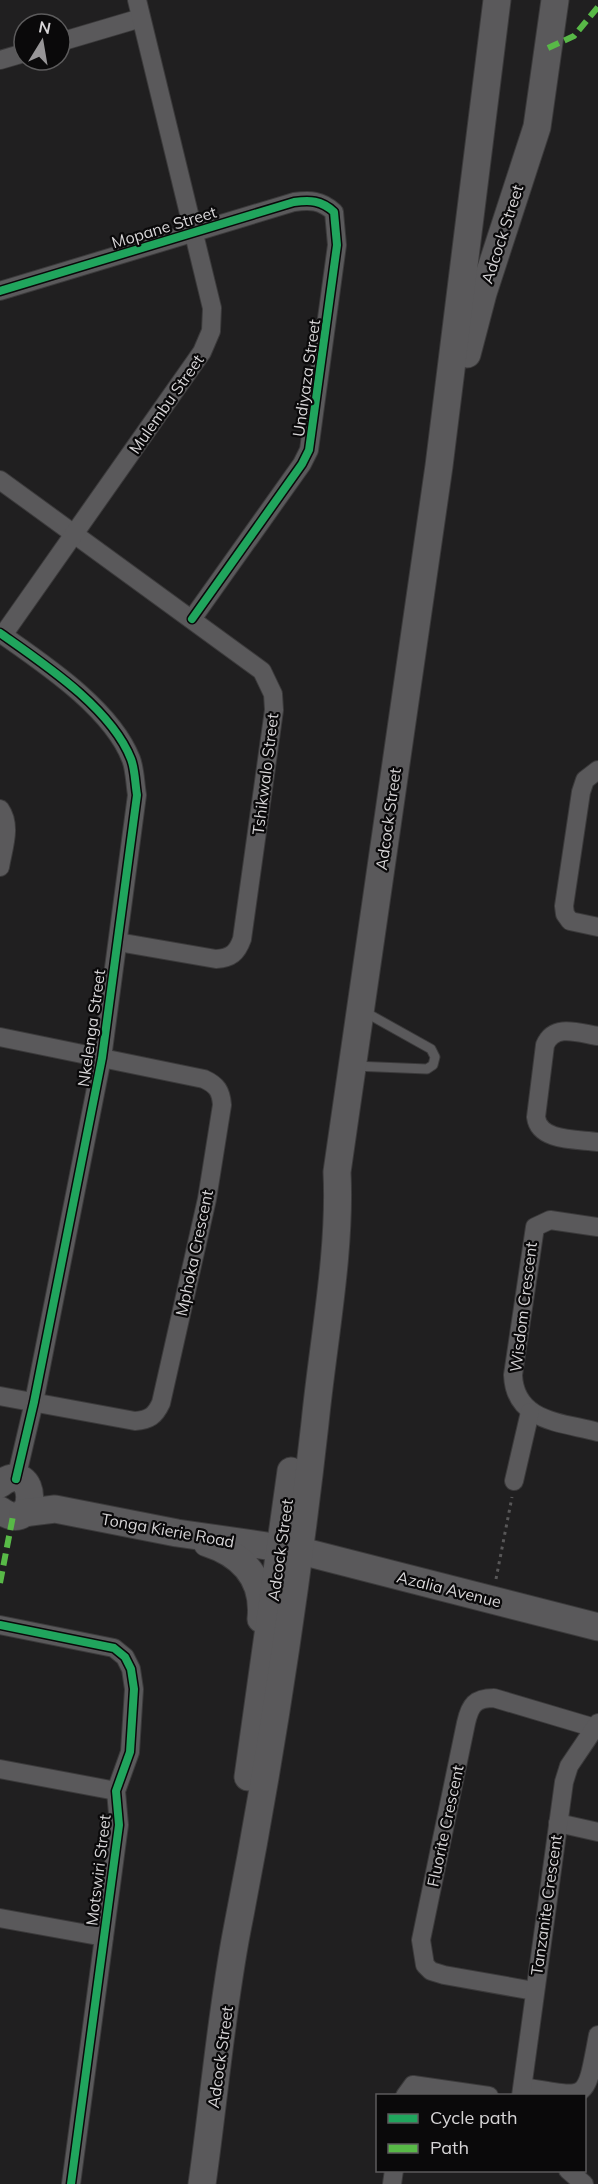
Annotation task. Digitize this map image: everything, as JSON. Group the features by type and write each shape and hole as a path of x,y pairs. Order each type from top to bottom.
{"main road":[{"name":"Adcock Street","path":"202,2184 237,1931 254,1852 291,1550 331,1286 338,1194 337,1172 439,466 497,0"},
{"name":"Adcock Street","path":"439,466 483,293 537,128 555,0"},
{"name":"Tonga Kierie Road","path":"9,1496 56,1509 177,1533 291,1550"},
{"path":"177,1533 220,1547 246,1567 258,1585 262,1607 256,1665 257,1701"},
{"name":"Adcock Street","path":"237,1931 238,1870 257,1701 291,1550"},
{"name":"Azalia Avenue","path":"291,1550 598,1627"}],"street":[{"name":"Mulembu Street","path":"2,634 202,352 211,331 212,308 137,0"},
{"path":"72,38 141,18"},
{"name":"Mopane Street","path":"0,291 294,202 310,200 326,204 334,212"},
{"name":"Undiyaza Street","path":"192,619 302,464 309,450 337,245 334,212"},
{"name":"Tshikwalo Street","path":"0,480 262,671 273,694 274,710 242,939 238,951 228,958 216,959 118,942"},
{"name":"Nkelenga Street","path":"2,634 91,702 120,738 131,760 137,795 102,1058 34,1402 9,1496"},
{"path":"598,770 589,774 581,792 564,906 570,921 598,927"},
{"path":"0,809 6,818 7,830 0,867"},
{"path":"598,1036 563,1031 555,1032 548,1037 536,1117 537,1125 542,1132 549,1135 598,1142"},
{"path":"0,1037 102,1058"},
{"name":"Mphoka Crescent","path":"34,1402 135,1421 146,1420 156,1413 161,1403 207,1199 222,1105 221,1093 214,1084 204,1078 102,1058"},
{"name":"Wisdom Crescent","path":"530,1412 517,1396 513,1375 532,1234 535,1227 550,1220 598,1227"},
{"path":"0,1396 34,1402"},
{"path":"514,1481 530,1412 598,1432"},
{"name":"Motswiri Street","path":"0,1624 99,1643 114,1648 125,1657 131,1669 134,1689 134,1727 130,1752 116,1791 119,1825 71,2184"},
{"name":"Fluorite Crescent","path":"534,1991 444,1975 431,1971 425,1965 421,1940 466,1723 473,1703 480,1698 494,1698 597,1725"},
{"name":"Tanzanite Crescent","path":"522,2091 558,1823 569,1766 597,1725"},
{"path":"0,1769 116,1791"},
{"path":"558,1823 598,1832"},
{"path":"0,1918 104,1937"},
{"path":"574,2094 586,2087 590,2077 598,2035"},
{"path":"406,2094 413,2085 475,2094"},
{"path":"522,2091 558,2094"},
{"path":"570,2172 584,2184"}],"lane":[{"path":"353,1066 427,1069 433,1065 435,1057 431,1049 361,1010"}],"path":[{"path":"491,1600 514,1481"}],"marked path":[{"path":"548,48 574,36 598,7"},
{"path":"0,1583 13,1516"}],"cycle path":[{"path":"0,291 294,202 315,202 325,205 334,212 337,245 309,450 302,464 192,619"},
{"path":"0,633 56,673 108,722 131,759 137,795 102,1058 34,1402 16,1479"},
{"path":"0,1625 114,1648 125,1657 131,1669 134,1689 130,1752 116,1791 119,1825 71,2184"}]}
